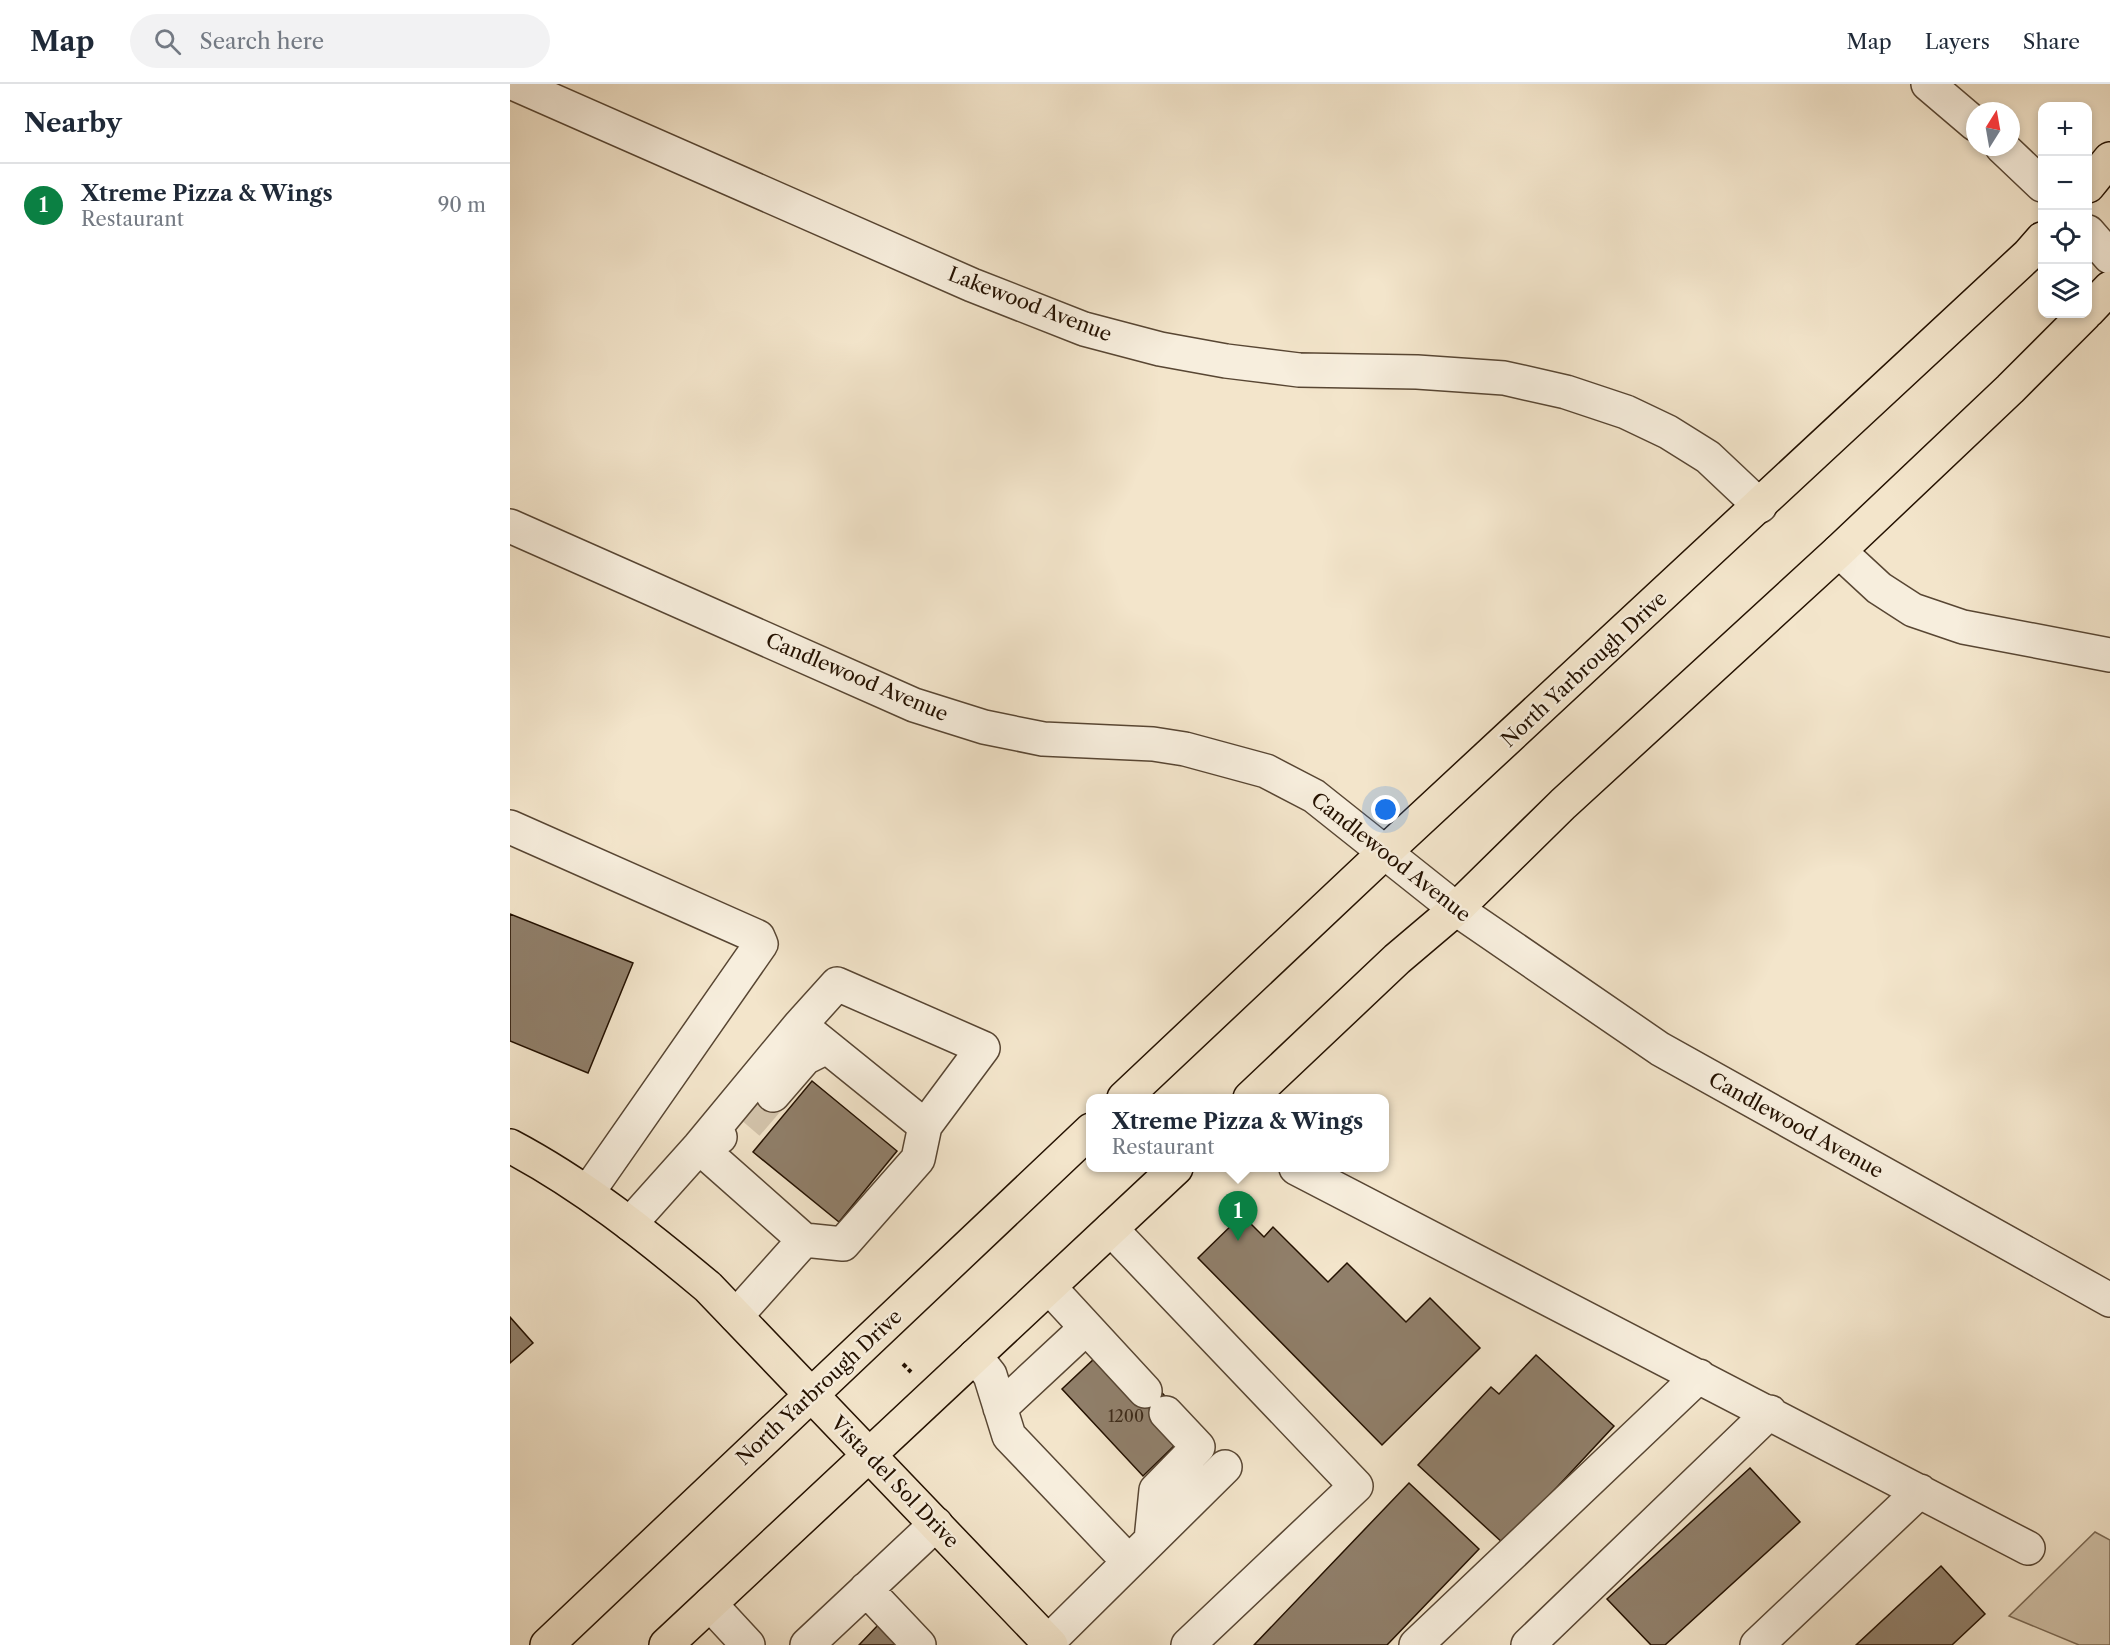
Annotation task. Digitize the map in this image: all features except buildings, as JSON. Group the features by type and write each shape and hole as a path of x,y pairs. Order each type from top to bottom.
{"main road":[{"path":"2092,181 2110,159"},
{"name":"North Yarbrough Drive","path":"1128,1094 2038,244"},
{"path":"2092,306 2110,288"},
{"path":"1254,1094 1397,959 1456,909 1563,804 1839,550 2010,389 2080,318"},
{"name":"North Yarbrough Drive","path":"547,1645 1086,1135"},
{"name":"Vista del Sol Drive","path":"510,1146 588,1192 708,1287 1050,1643"},
{"path":"666,1645 1171,1172"}],"street":[{"name":"Lakewood Avenue","path":"515,84 972,285 1084,329 1160,349 1226,361 1299,370 1417,372 1504,378 1566,392 1626,412 1668,432 1708,457 1760,506"},
{"path":"1928,84 1966,116"},
{"path":"2012,156 2038,180"},
{"path":"2092,237 2110,257"},
{"name":"Candlewood Avenue","path":"510,526 914,705 984,727 1043,739 1154,744 1185,749 1266,771 1314,796 1456,909 1660,1049 2110,1300"},
{"path":"1839,550 1879,588 1913,610 1963,627 2110,655"},
{"path":"510,827 758,937 761,944 588,1192"},
{"path":"630,1224 699,1147 837,984 983,1048 925,1126 918,1159 843,1244 804,1240 699,1147"},
{"path":"800,1025 925,1126"},
{"path":"773,1095 805,1058 827,1047"},
{"path":"699,1147 747,1125"},
{"path":"1306,1172 2028,1548"},
{"path":"1111,1229 1356,1486 1188,1645"},
{"path":"736,1316 804,1240"},
{"path":"1048,1287 1198,1447 1156,1490 1140,1551"},
{"path":"1000,1407 1086,1328"},
{"path":"975,1356 990,1375 1009,1436 1140,1551"},
{"path":"1416,1645 1699,1376"},
{"path":"1528,1645 1770,1412"},
{"path":"1050,1643 1225,1467"},
{"path":"1757,1645 1920,1491"},
{"path":"807,1645 936,1524"},
{"path":"866,1589 919,1645"},
{"path":"710,1604 748,1645"}],"shaded area":[{"path":"2095,1532 2110,1540 2110,1645 2079,1645 2009,1616"}],"tunnel":[{"path":"747,1125 773,1095"}],"place":[{"name":"Xtreme Pizza & Wings","path":"1238,1241"}]}
